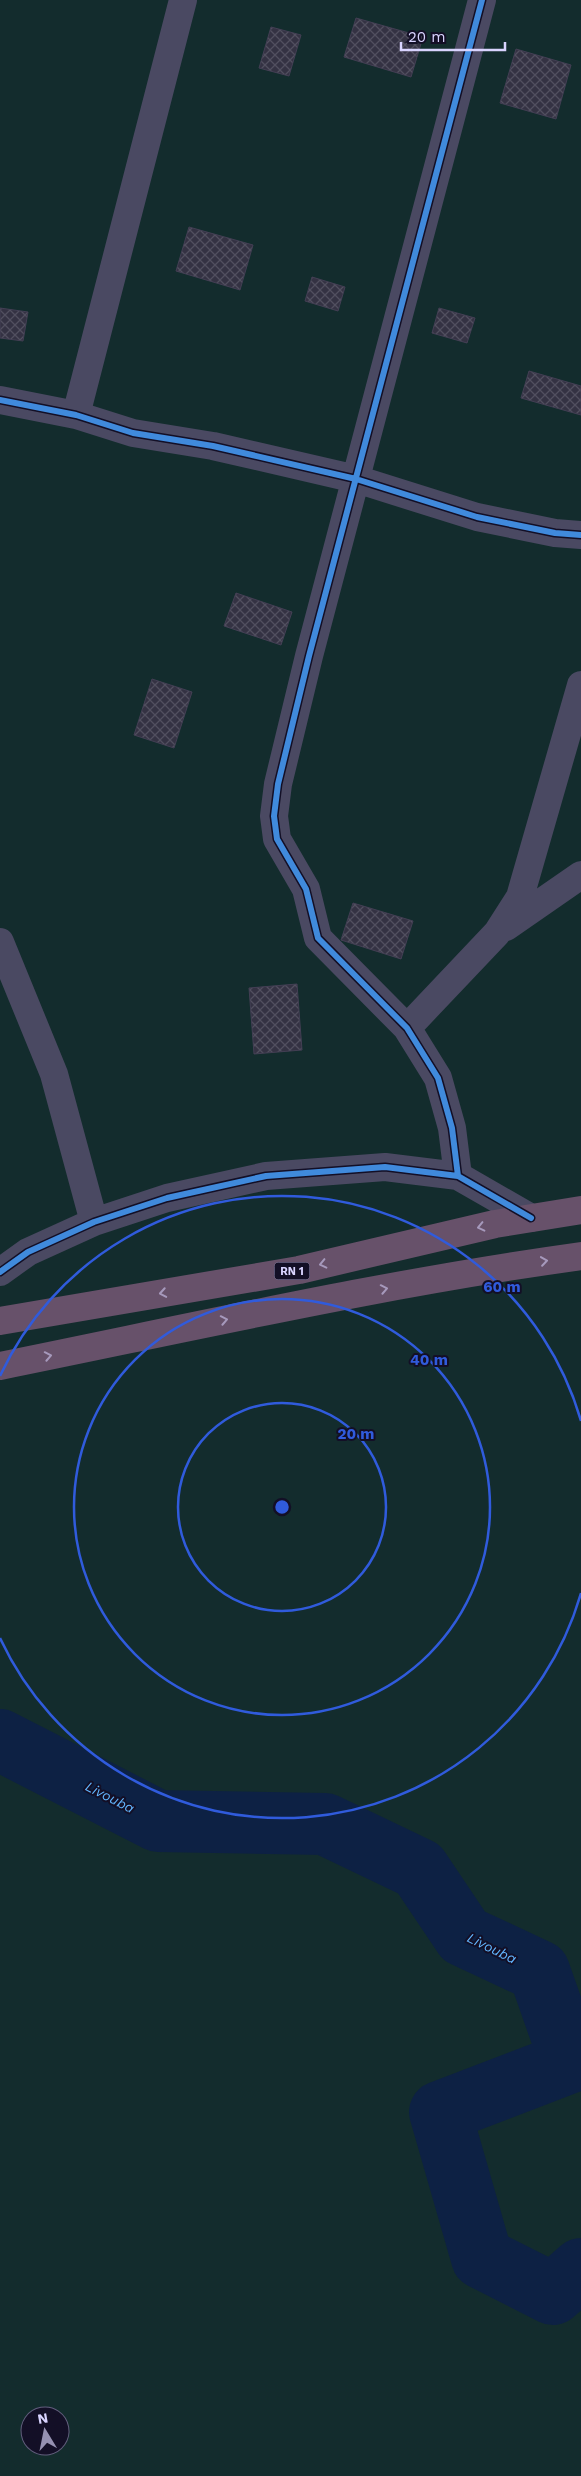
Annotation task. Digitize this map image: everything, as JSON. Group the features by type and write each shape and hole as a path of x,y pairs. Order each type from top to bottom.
{"highway":[{"name":"RN 1","path":"0,1321 299,1270 496,1224 581,1210"},
{"path":"0,1366 505,1266 581,1256"}],"street":[{"path":"76,415 183,0"},
{"path":"458,1176 452,1128 438,1078 406,1028 318,938 306,889 277,839 274,816 278,784 293,722 482,0"},
{"path":"0,400 76,415 133,433 213,446 356,479 477,517 554,533 581,535"},
{"path":"406,1028 497,933 520,897 581,686"},
{"path":"497,933 581,875"},
{"path":"0,942 54,1074 94,1222"},
{"path":"0,1272 28,1252 94,1222 167,1198 266,1176 385,1167 458,1176 531,1218"}],"green space":[{"path":"0,0 581,0 581,2476 0,2476"}],"building":[{"path":"356,18 423,37 411,77 344,57"},
{"path":"271,27 301,35 289,76 259,68"},
{"path":"516,49 571,65 556,119 500,103"},
{"path":"189,227 253,245 240,290 176,271"},
{"path":"312,277 345,287 338,311 305,301"},
{"path":"0,308 28,312 23,341 0,338"},
{"path":"439,308 475,318 467,343 432,333"},
{"path":"529,371 581,386 581,415 521,398"},
{"path":"236,593 292,612 281,645 224,626"},
{"path":"152,679 192,692 174,748 134,735"},
{"path":"353,903 413,921 401,959 341,940"},
{"path":"297,984 302,1050 254,1054 249,988"}],"waterway":[{"name":"Livouba","path":"0,1740 158,1821 325,1824 419,1869 464,1936 539,1971 571,2062 440,2112 482,2258 553,2294 581,2269"}],"cycle path":[{"path":"458,1176 452,1128 438,1078 407,1028 318,938 306,889 277,839 274,816 278,784 309,656 482,0"},
{"path":"0,400 76,415 133,433 213,446 356,479 477,517 555,533 581,535"},
{"path":"0,1272 28,1252 94,1222 167,1198 266,1176 385,1167 458,1176 531,1218"}]}
